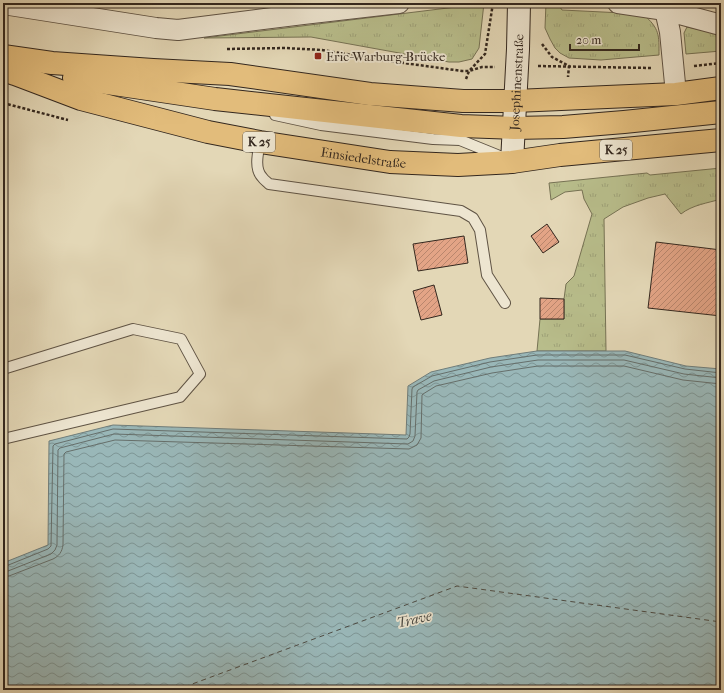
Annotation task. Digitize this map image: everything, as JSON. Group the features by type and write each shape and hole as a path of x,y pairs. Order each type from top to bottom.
{"main road":[{"path":"3,56 52,63 230,74 370,94 463,101 516,101 676,94 721,88"},
{"name":"Einsiedelstraße","path":"9,72 84,79 215,99 461,126 514,128 564,127 721,112"},
{"name":"Einsiedelstraße","path":"9,72 81,99 208,132 260,142 390,162 458,165 512,162 560,155 721,140"}],"street":[{"path":"3,4 156,28 178,30 399,3"},
{"name":"Josephinenstraße","path":"512,162 516,101 519,3"},
{"path":"618,3 666,10 721,25"},
{"path":"666,10 670,32 676,94"}],"lane":[{"path":"152,90 321,125 433,139 460,140 512,162"},
{"path":"260,142 258,169 261,177 269,184 461,211 473,218 480,230 488,275 505,304"},
{"path":"3,369 133,329 181,339 200,374 180,397 3,439"}],"path":[{"path":"493,3 485,54 469,71 482,67 569,66 673,68 721,63"},
{"path":"540,43 552,57 569,66"}],"green space":[{"path":"468,3 484,3 479,48 472,59 459,62 449,62 311,37 204,38 464,6"},
{"path":"546,3 558,4 562,10 643,14 656,28 659,42 659,55 601,60 569,58 555,48 545,28"},
{"path":"687,27 721,34 721,51 686,54 684,33"},
{"path":"721,168 721,199 695,206 681,214 665,194 648,198 623,207 604,219 606,351 537,351 540,319 564,319 566,284 574,276 592,214 584,199 582,190 565,192 551,200 549,183 647,173 650,175"}],"water":[{"name":"Trave","path":"537,351 625,351 686,366 721,369 721,690 3,690 3,563 48,545 49,441 113,425 406,435 408,386 431,372 490,358"}],"building":[{"path":"547,224 559,242 543,253 531,236"},
{"path":"464,236 468,263 418,271 413,244"},
{"path":"656,242 721,250 721,316 648,308"},
{"path":"434,285 442,315 421,320 413,291"},
{"path":"540,298 564,299 564,319 540,319"}],"ferry route":[{"path":"176,690 457,586 721,622"}],"place":[{"name":"Eric-Warburg-Brücke","path":"318,56"}]}
